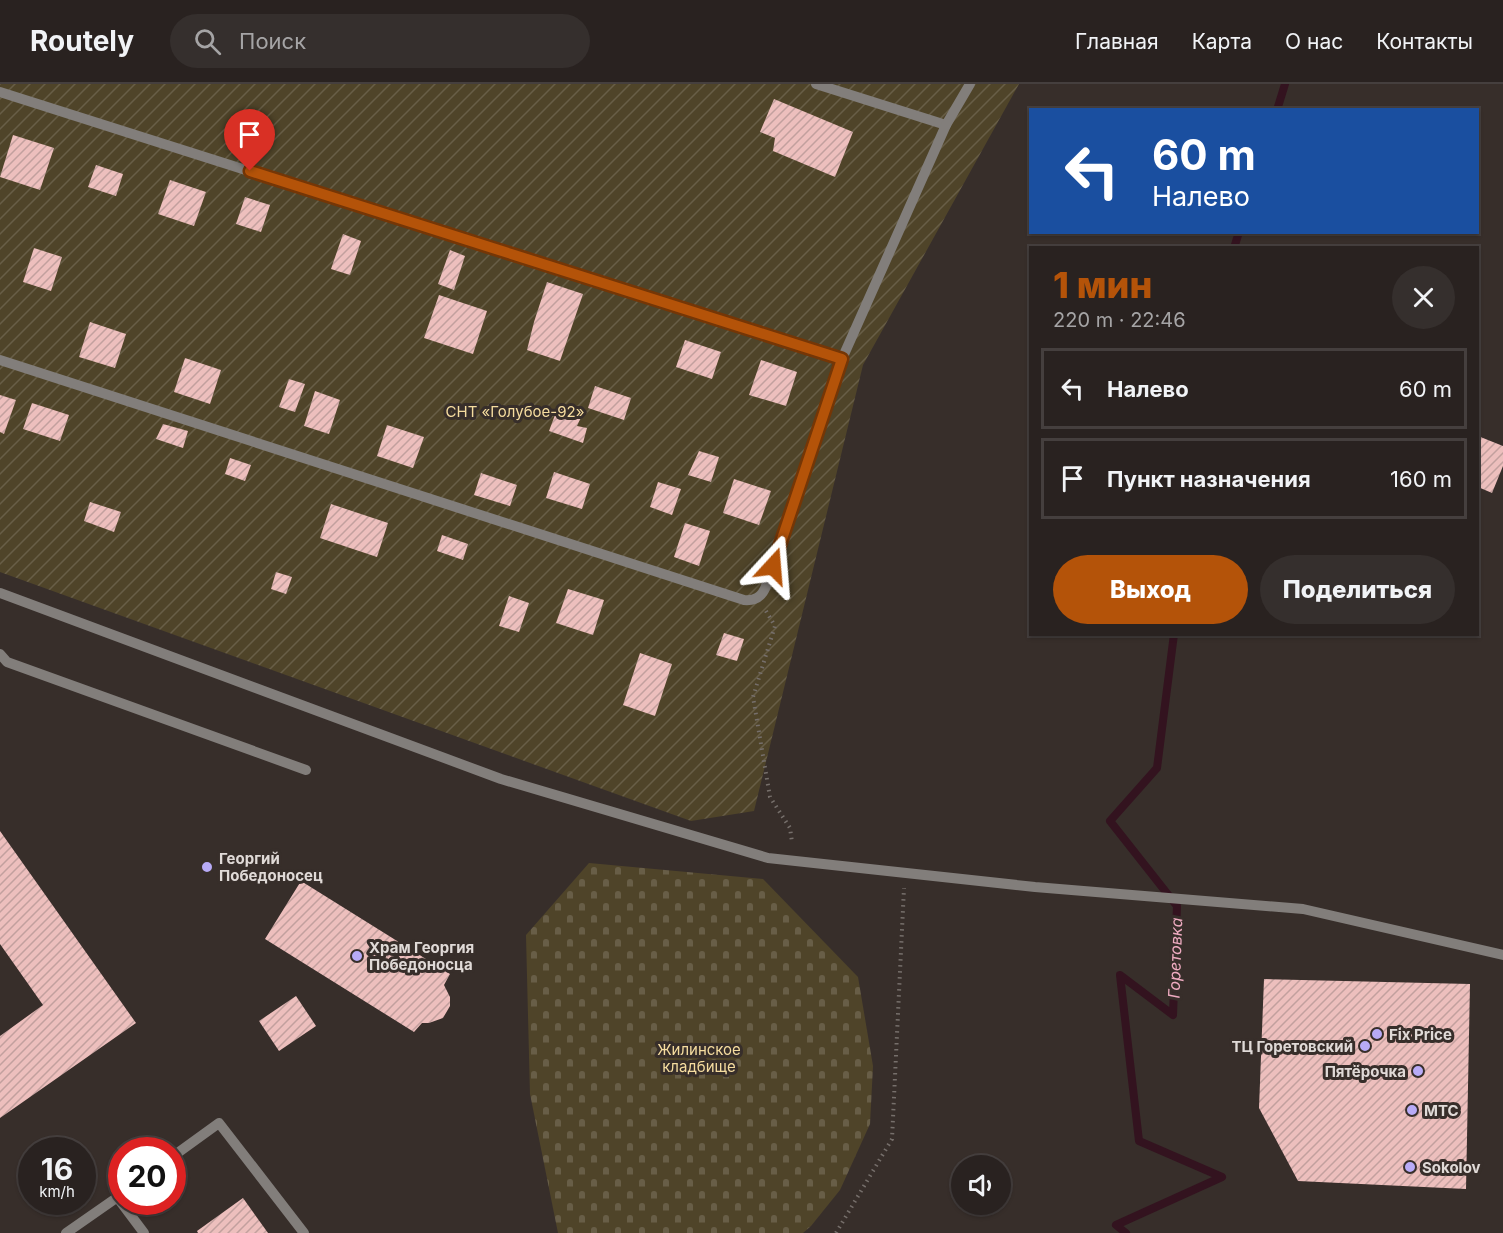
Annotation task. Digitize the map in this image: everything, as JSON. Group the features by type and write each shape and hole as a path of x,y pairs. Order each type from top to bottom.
{"lane":[{"path":"816,84 946,126"},
{"path":"0,360 751,601 758,598 766,586 842,359 946,126 970,84"},
{"path":"0,92 842,359"},
{"path":"0,593 501,779 768,858 1035,887 1303,909 1503,956"},
{"path":"0,654 7,662 306,770"},
{"path":"186,1147 219,1123 304,1233"},
{"path":"66,1233 108,1204"},
{"path":"132,1215 144,1233"}],"path":[{"path":"758,598 775,626 753,697 770,797 790,828 795,861"},
{"path":"836,1233 892,1139 905,873"}],"green space":[{"name":"СНТ «Голубое-92»","path":"0,84 1019,84 863,365 754,811 691,821 0,572"},
{"name":"Жилинское кладбище","path":"589,863 763,879 858,977 873,1066 870,1124 840,1190 803,1233 558,1233 530,1094 526,935"}],"building":[{"path":"774,99 853,132 835,177 773,151 775,138 760,132"},
{"path":"13,135 54,148 40,190 0,177"},
{"path":"96,165 123,174 116,196 88,187"},
{"path":"170,180 206,192 194,226 158,214"},
{"path":"245,197 270,205 261,232 236,224"},
{"path":"343,234 361,241 350,275 331,269"},
{"path":"34,248 62,257 51,291 23,282"},
{"path":"450,250 465,256 454,290 438,284"},
{"path":"547,282 583,294 560,361 527,350"},
{"path":"439,295 487,311 473,354 424,338"},
{"path":"90,322 126,334 115,368 79,357"},
{"path":"685,340 721,352 712,379 676,367"},
{"path":"185,358 221,370 210,404 174,392"},
{"path":"761,360 797,372 786,406 749,395"},
{"path":"289,379 305,384 295,412 279,407"},
{"path":"595,386 631,398 624,420 588,408"},
{"path":"315,391 340,400 329,434 304,426"},
{"path":"0,395 16,400 4,434 0,432"},
{"path":"32,403 69,415 60,441 23,429"},
{"path":"558,407 582,415 577,426 587,428 583,443 549,431"},
{"path":"163,424 188,431 183,448 156,439"},
{"path":"387,425 424,437 413,468 377,456"},
{"path":"1479,436 1503,446 1503,466 1492,493 1479,487"},
{"path":"699,451 719,457 711,482 688,475"},
{"path":"230,458 251,465 245,481 225,474"},
{"path":"554,472 590,484 582,509 546,498"},
{"path":"481,473 517,485 510,506 474,495"},
{"path":"734,479 771,491 759,525 723,513"},
{"path":"658,482 681,489 672,515 650,507"},
{"path":"90,502 121,512 114,532 84,521"},
{"path":"331,504 388,523 377,557 320,538"},
{"path":"685,523 710,531 699,566 674,557"},
{"path":"442,535 468,544 463,560 437,551"},
{"path":"276,572 292,577 286,594 271,589"},
{"path":"568,589 604,600 593,635 556,623"},
{"path":"509,596 529,603 519,632 499,626"},
{"path":"724,633 744,639 737,661 716,655"},
{"path":"640,653 672,664 655,716 623,705"},
{"path":"0,831 136,1023 0,1118 0,1036 43,1005 0,944"},
{"name":"Храм Георгия Победоносца","path":"301,881 450,974 444,985 450,997 450,1006 443,1018 422,1023 414,1032 265,939"},
{"name":"ТЦ Горетовский","path":"1264,979 1470,984 1466,1189 1298,1181 1259,1108"},
{"path":"296,996 316,1026 279,1051 259,1021"},
{"path":"243,1198 268,1233 198,1233 197,1231"}],"waterway":[{"name":"Горетовка","path":"1278,108 1285,84"},
{"name":"Горетовка","path":"1235,246 1238,234"},
{"name":"Горетовка","path":"1126,1233 1116,1225 1222,1177 1139,1141 1120,975 1173,1015 1177,906 1110,821 1157,768 1174,636"}],"place":[{"name":"Георгий Победоносец","path":"207,867"},
{"name":"Храм Георгия Победоносца","path":"357,956"},
{"name":"Fix Price","path":"1377,1034"},
{"name":"ТЦ Горетовский","path":"1365,1046"},
{"name":"Пятёрочка","path":"1418,1071"},
{"name":"МТС","path":"1412,1110"},
{"name":"Sokolov","path":"1410,1167"}],"route":[{"path":"250,171 842,359 773,566"}]}
